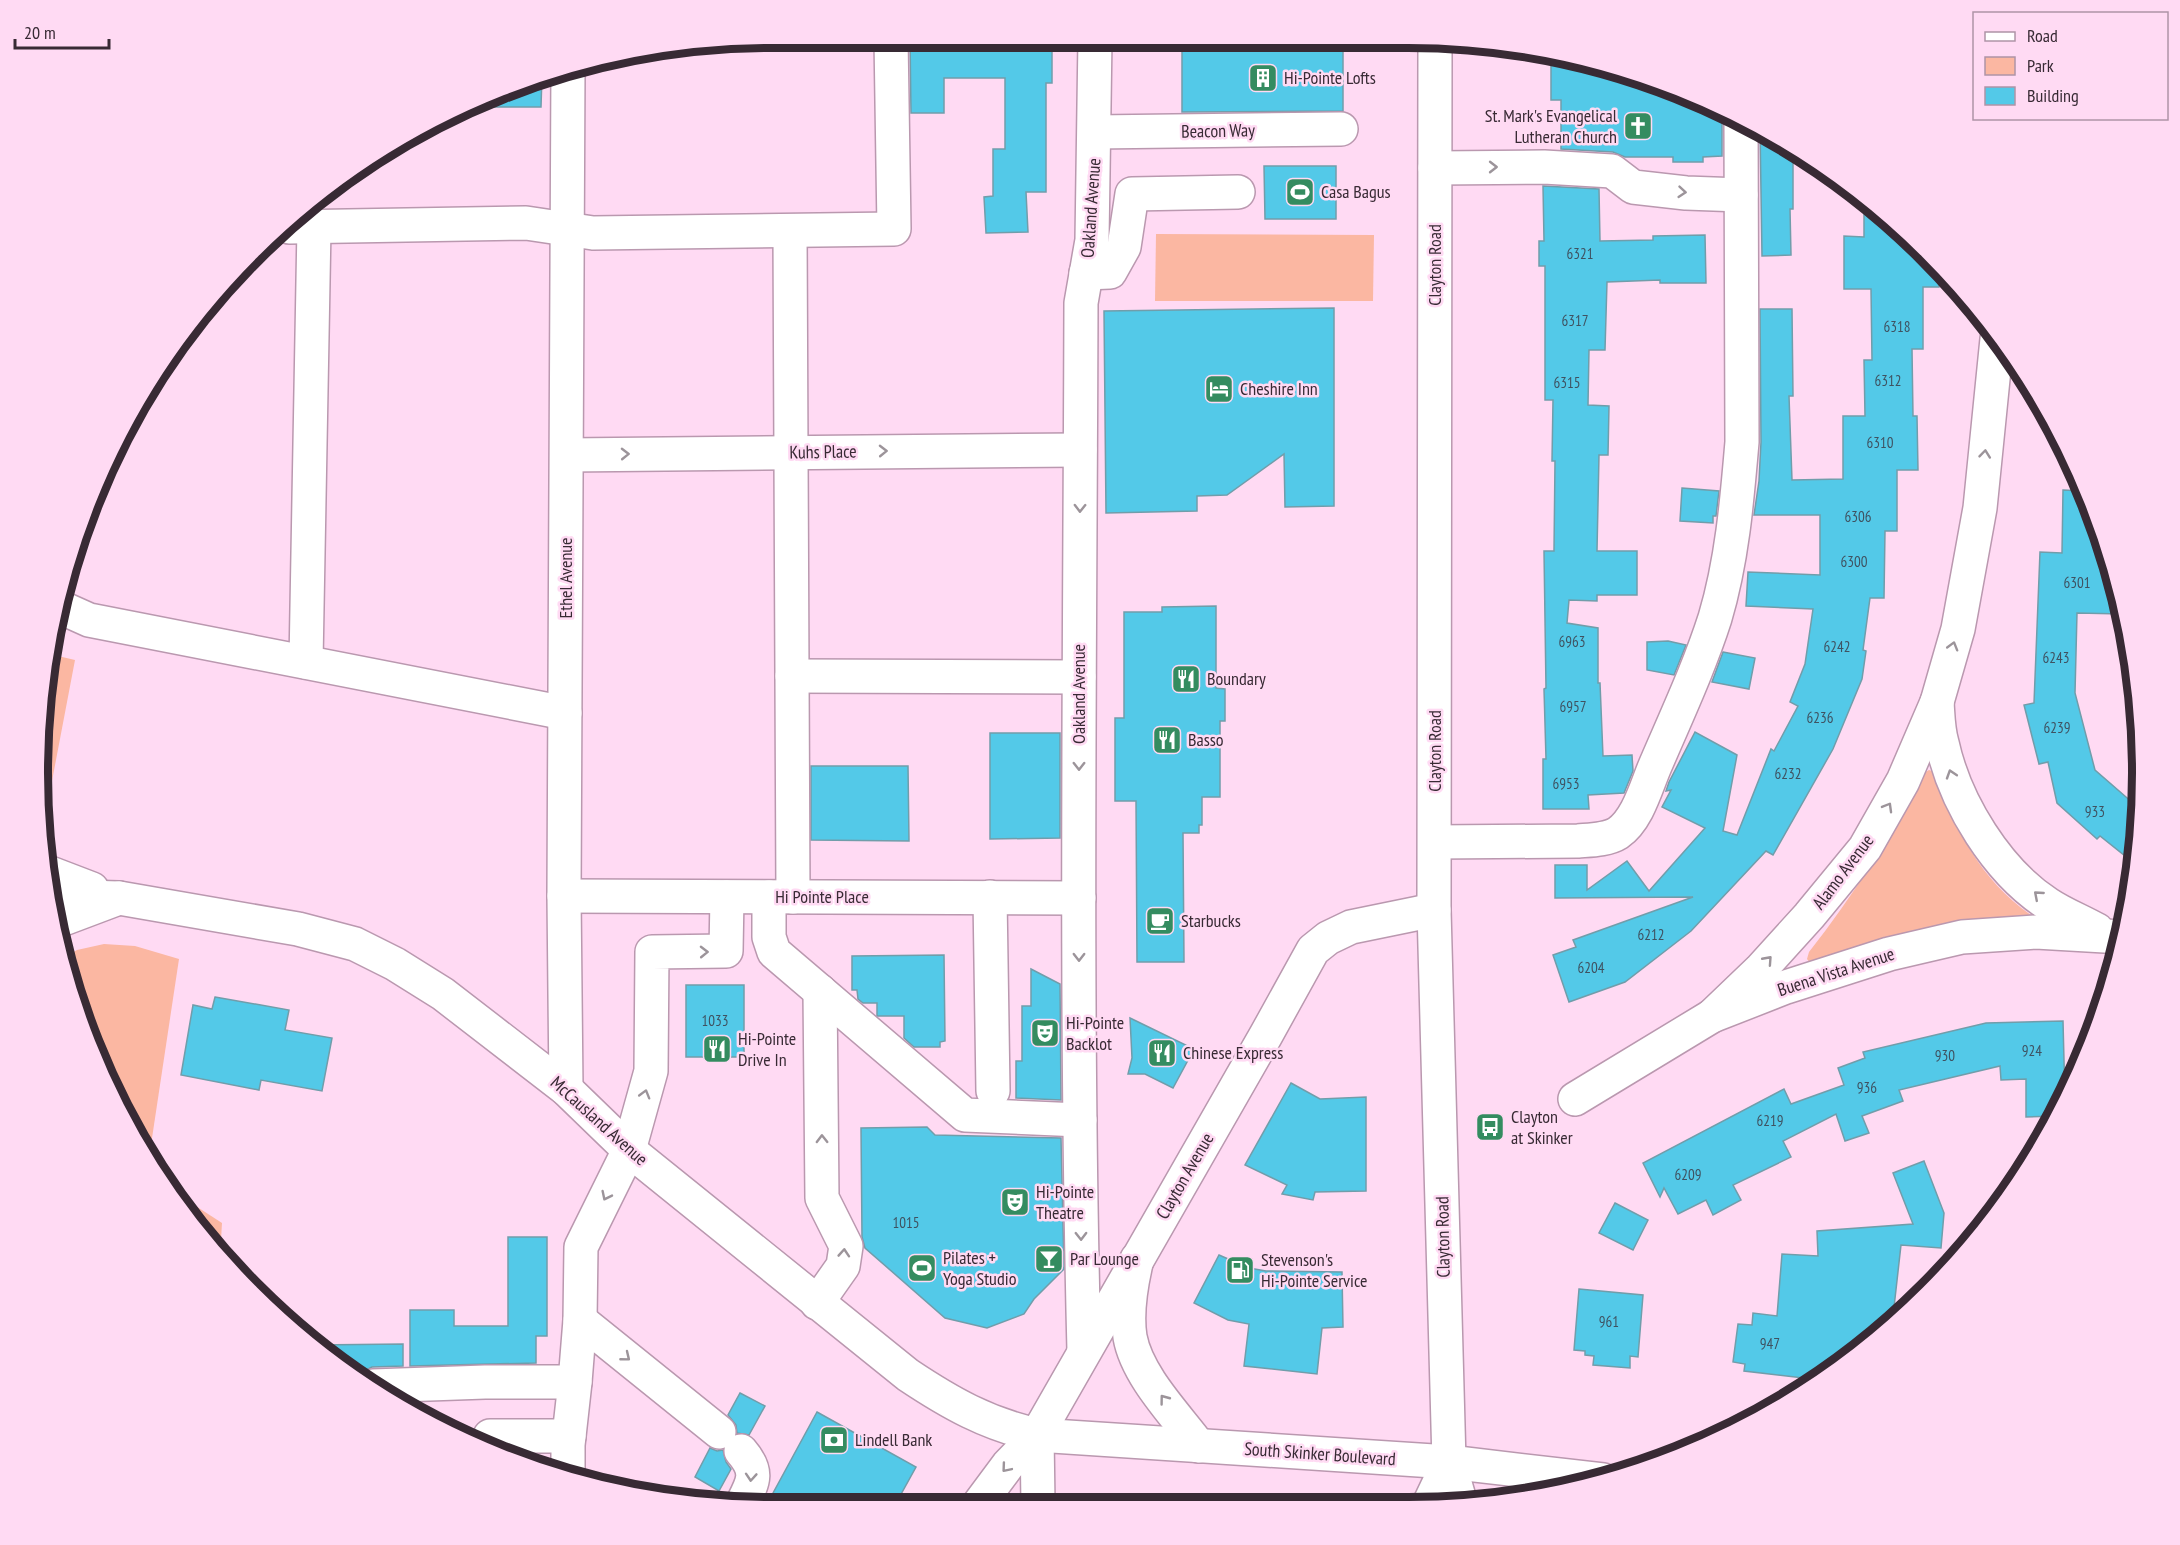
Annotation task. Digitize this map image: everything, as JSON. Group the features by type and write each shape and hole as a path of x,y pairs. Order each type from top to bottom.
{"main road":[{"path":"306,662 302,227 526,224 592,233 894,229 891,48"},
{"name":"Oakland Avenue","path":"1084,1350 1079,898 1081,303 1092,240 1095,48"},
{"name":"Clayton Road","path":"1435,49 1434,910 1449,1462"},
{"name":"Ethel Avenue","path":"566,1089 564,896 568,78"},
{"name":"Beacon Way","path":"1095,132 1341,129"},
{"path":"1434,842 1578,841 1597,839 1617,833 1632,817 1684,701 1715,618 1729,558 1742,442 1741,130"},
{"path":"1434,168 1544,167 1612,171 1633,186 1686,193 1741,195"},
{"path":"1086,273 1110,272 1124,247 1132,194 1238,192"},
{"path":"790,231 792,676 781,897 769,937 774,952 965,1115 1080,1120"},
{"name":"Alamo Avenue","path":"1712,1016 1760,970 1809,916 1864,848 1903,781 1937,702 1958,629 1980,508 1995,349"},
{"name":"Kuhs Place","path":"567,455 1080,450"},
{"path":"67,610 89,620 565,713"},
{"path":"792,676 1079,676"},
{"name":"Alamo Avenue","path":"1937,702 1941,742 1955,787 1984,839 2013,874 2048,904 2113,935"},
{"name":"McCausland Avenue","path":"55,876 119,898"},
{"name":"McCausland Avenue","path":"59,896 119,898 298,928 355,944 395,964 442,994 566,1089 629,1150 908,1375 941,1397 979,1417 1014,1430 1037,1435"},
{"name":"Hi Pointe Place","path":"564,896 1079,898"},
{"path":"568,1467 580,1320 580,1261 583,1242 629,1150 651,1071 652,952 726,951 727,897"},
{"path":"990,897 993,1091"},
{"path":"63,919 119,898"},
{"name":"Clayton Avenue","path":"984,1497 1008,1465 1037,1435 1266,1035 1312,950 1328,938 1351,927 1434,910"},
{"name":"Buena Vista Avenue","path":"1575,1099 1712,1016 1835,970 1889,954 1962,937 2036,932 2113,936"},
{"path":"817,1303 843,1266 846,1246 822,1198 820,991"},
{"path":"1137,1259 1130,1291 1129,1316 1134,1352 1153,1384 1199,1446"},
{"path":"580,1320 730,1442 750,1461 754,1473 752,1485 746,1496"},
{"path":"387,1386 574,1382"},
{"path":"1037,1435 1038,1497"},
{"name":"South Skinker Boulevard","path":"1037,1435 1449,1462 1575,1477"},
{"path":"490,1440 490,1436 569,1436"},
{"path":"1449,1462 1458,1495"},
{"path":"1433,1496 1449,1462"}],"green space":[{"path":"1156,234 1374,235 1373,301 1155,301"},
{"path":"58,656 75,660 49,797 50,725"},
{"path":"1929,770 1935,772 1951,813 1983,869 1997,886 2031,915 2031,920 1810,963 1807,959 1809,952 1856,888 1884,844 1922,774"},
{"path":"104,944 135,946 179,959 151,1145 103,1050 86,1005 73,960 71,953"},
{"path":"189,1202 222,1223 221,1241"}],"building":[{"path":"910,48 1052,48 1052,83 1046,83 1046,192 1026,192 1028,232 986,233 984,197 993,196 993,149 1005,149 1005,78 944,78 944,113 911,113"},
{"name":"Hi-Pointe Lofts","path":"1182,48 1343,48 1343,111 1182,112"},
{"name":"St. Mark's Evangelical Lutheran Church","path":"1551,62 1640,86 1722,120 1722,156 1703,157 1703,162 1673,162 1673,157 1625,157 1613,152 1561,149 1561,100 1551,100"},
{"path":"542,86 541,107 486,107"},
{"path":"1760,140 1793,159 1793,209 1790,209 1791,255 1762,256"},
{"name":"Casa Bagus","path":"1264,166 1336,166 1336,219 1265,219"},
{"path":"1543,186 1599,189 1600,241 1653,240 1653,236 1705,235 1706,283 1660,283 1660,280 1607,282 1605,350 1589,350 1588,405 1609,406 1608,455 1599,455 1597,551 1637,551 1637,595 1597,595 1597,601 1569,600 1567,623 1598,628 1598,683 1600,683 1603,756 1632,755 1633,771 1624,793 1588,795 1589,809 1543,809 1543,759 1546,759 1544,551 1554,551 1555,461 1552,461 1553,400 1545,400 1545,266 1539,266 1539,241 1544,241"},
{"path":"1864,210 1920,260 1939,281 1939,287 1923,287 1923,349 1912,349 1913,416 1917,416 1918,470 1897,470 1897,531 1885,531 1884,598 1870,598 1863,650 1866,651 1862,679 1833,749 1773,855 1766,851 1691,931 1625,982 1569,1002 1553,955 1576,947 1573,940 1693,897 1555,898 1555,865 1587,865 1587,890 1627,861 1649,891 1705,828 1662,807 1671,790 1666,791 1669,782 1695,732 1737,755 1723,831 1737,835 1771,749 1774,751 1798,706 1790,702 1805,664 1813,609 1746,606 1748,572 1820,575 1820,515 1754,515 1761,442 1760,309 1792,309 1793,396 1789,396 1792,480 1843,479 1843,416 1865,416 1864,360 1872,360 1871,289 1844,289 1844,236 1864,237"},
{"name":"Cheshire Inn","path":"1334,308 1334,506 1285,507 1284,454 1227,495 1197,496 1197,511 1106,513 1104,311"},
{"path":"1682,488 1719,491 1713,523 1680,521"},
{"path":"2063,490 2075,491 2094,540 2114,614 2077,613 2075,693 2095,770 2131,801 2127,857 2100,836 2097,839 2057,803 2048,762 2039,764 2024,705 2034,703 2040,552 2062,553"},
{"path":"1216,606 1216,688 1225,689 1225,721 1220,721 1220,797 1202,797 1202,825 1199,825 1199,833 1183,833 1184,962 1137,962 1136,801 1115,801 1115,718 1124,718 1124,612 1162,612 1162,607"},
{"path":"1668,641 1686,645 1674,675 1647,670 1647,642"},
{"path":"1723,652 1755,658 1749,689 1712,682"},
{"path":"990,733 1060,733 1060,838 990,839"},
{"path":"811,766 908,766 909,841 811,840"},
{"path":"944,955 945,1041 940,1042 940,1047 914,1047 904,1038 904,1016 877,1016 877,1003 863,1003 858,999 857,990 852,990 852,956"},
{"name":"Hi-Pointe Backlot","path":"1031,969 1060,984 1061,1100 1016,1098 1016,1061 1022,1061 1022,1006 1031,1006"},
{"path":"686,985 744,985 744,1057 686,1057"},
{"path":"215,997 289,1010 285,1030 332,1038 322,1091 261,1080 259,1090 181,1075 193,1005 212,1009"},
{"name":"Chinese Express","path":"1130,1018 1194,1049 1173,1088 1145,1074 1128,1074 1132,1058"},
{"path":"2063,1021 2064,1077 2045,1116 2026,1117 2026,1079 2001,1080 2000,1066 1899,1090 1903,1101 1862,1116 1869,1133 1845,1141 1836,1114 1783,1141 1791,1157 1733,1185 1741,1200 1713,1215 1706,1200 1678,1214 1664,1188 1660,1197 1643,1163 1784,1089 1791,1104 1844,1085 1838,1068 1865,1058 1863,1052 1986,1023"},
{"path":"1291,1083 1320,1099 1366,1097 1366,1191 1315,1192 1313,1200 1282,1194 1287,1185 1245,1165"},
{"path":"927,1127 935,1135 1061,1138 1064,1269 1034,1299 1024,1314 987,1328 945,1318 865,1248 862,1237 861,1128"},
{"path":"1924,1161 1944,1213 1941,1248 1901,1245 1894,1309 1849,1347 1805,1378 1744,1371 1745,1364 1733,1362 1738,1324 1752,1325 1753,1313 1777,1316 1782,1254 1818,1256 1817,1231 1913,1224 1893,1173"},
{"path":"1615,1203 1648,1220 1633,1250 1599,1233"},
{"path":"508,1237 547,1237 547,1336 536,1336 536,1363 410,1366 410,1310 454,1310 454,1326 508,1326"},
{"path":"1219,1255 1249,1268 1266,1271 1342,1272 1343,1327 1322,1328 1317,1374 1244,1366 1249,1324 1228,1320 1194,1303"},
{"path":"1579,1289 1643,1295 1638,1357 1630,1356 1630,1368 1593,1365 1594,1356 1585,1355 1585,1351 1574,1350"},
{"path":"403,1344 403,1366 372,1367 364,1371 328,1345"},
{"path":"740,1393 765,1406 749,1435 737,1433 736,1425 728,1415"},
{"name":"Lindell Bank","path":"817,1412 916,1467 899,1497 771,1497"},
{"path":"710,1448 717,1451 723,1450 726,1462 731,1469 719,1491 695,1477"}],"place":[{"name":"Hi-Pointe Lofts","path":"1263,78"},
{"name":"St. Mark's Evangelical Lutheran Church","path":"1638,126"},
{"name":"Casa Bagus","path":"1300,192"},
{"name":"Cheshire Inn","path":"1219,389"},
{"name":"Boundary","path":"1186,679"},
{"name":"Basso","path":"1167,740"},
{"name":"Starbucks","path":"1160,921"},
{"name":"Hi-Pointe Backlot","path":"1045,1033"},
{"name":"Hi-Pointe Drive In","path":"717,1049"},
{"name":"Chinese Express","path":"1162,1053"},
{"name":"Clayton at Skinker","path":"1490,1127"},
{"name":"Hi-Pointe Theatre","path":"1015,1202"},
{"name":"Par Lounge","path":"1049,1259"},
{"name":"Pilates + Yoga Studio","path":"922,1268"},
{"name":"Stevenson's Hi-Pointe Service","path":"1240,1270"},
{"name":"Lindell Bank","path":"834,1440"}]}
